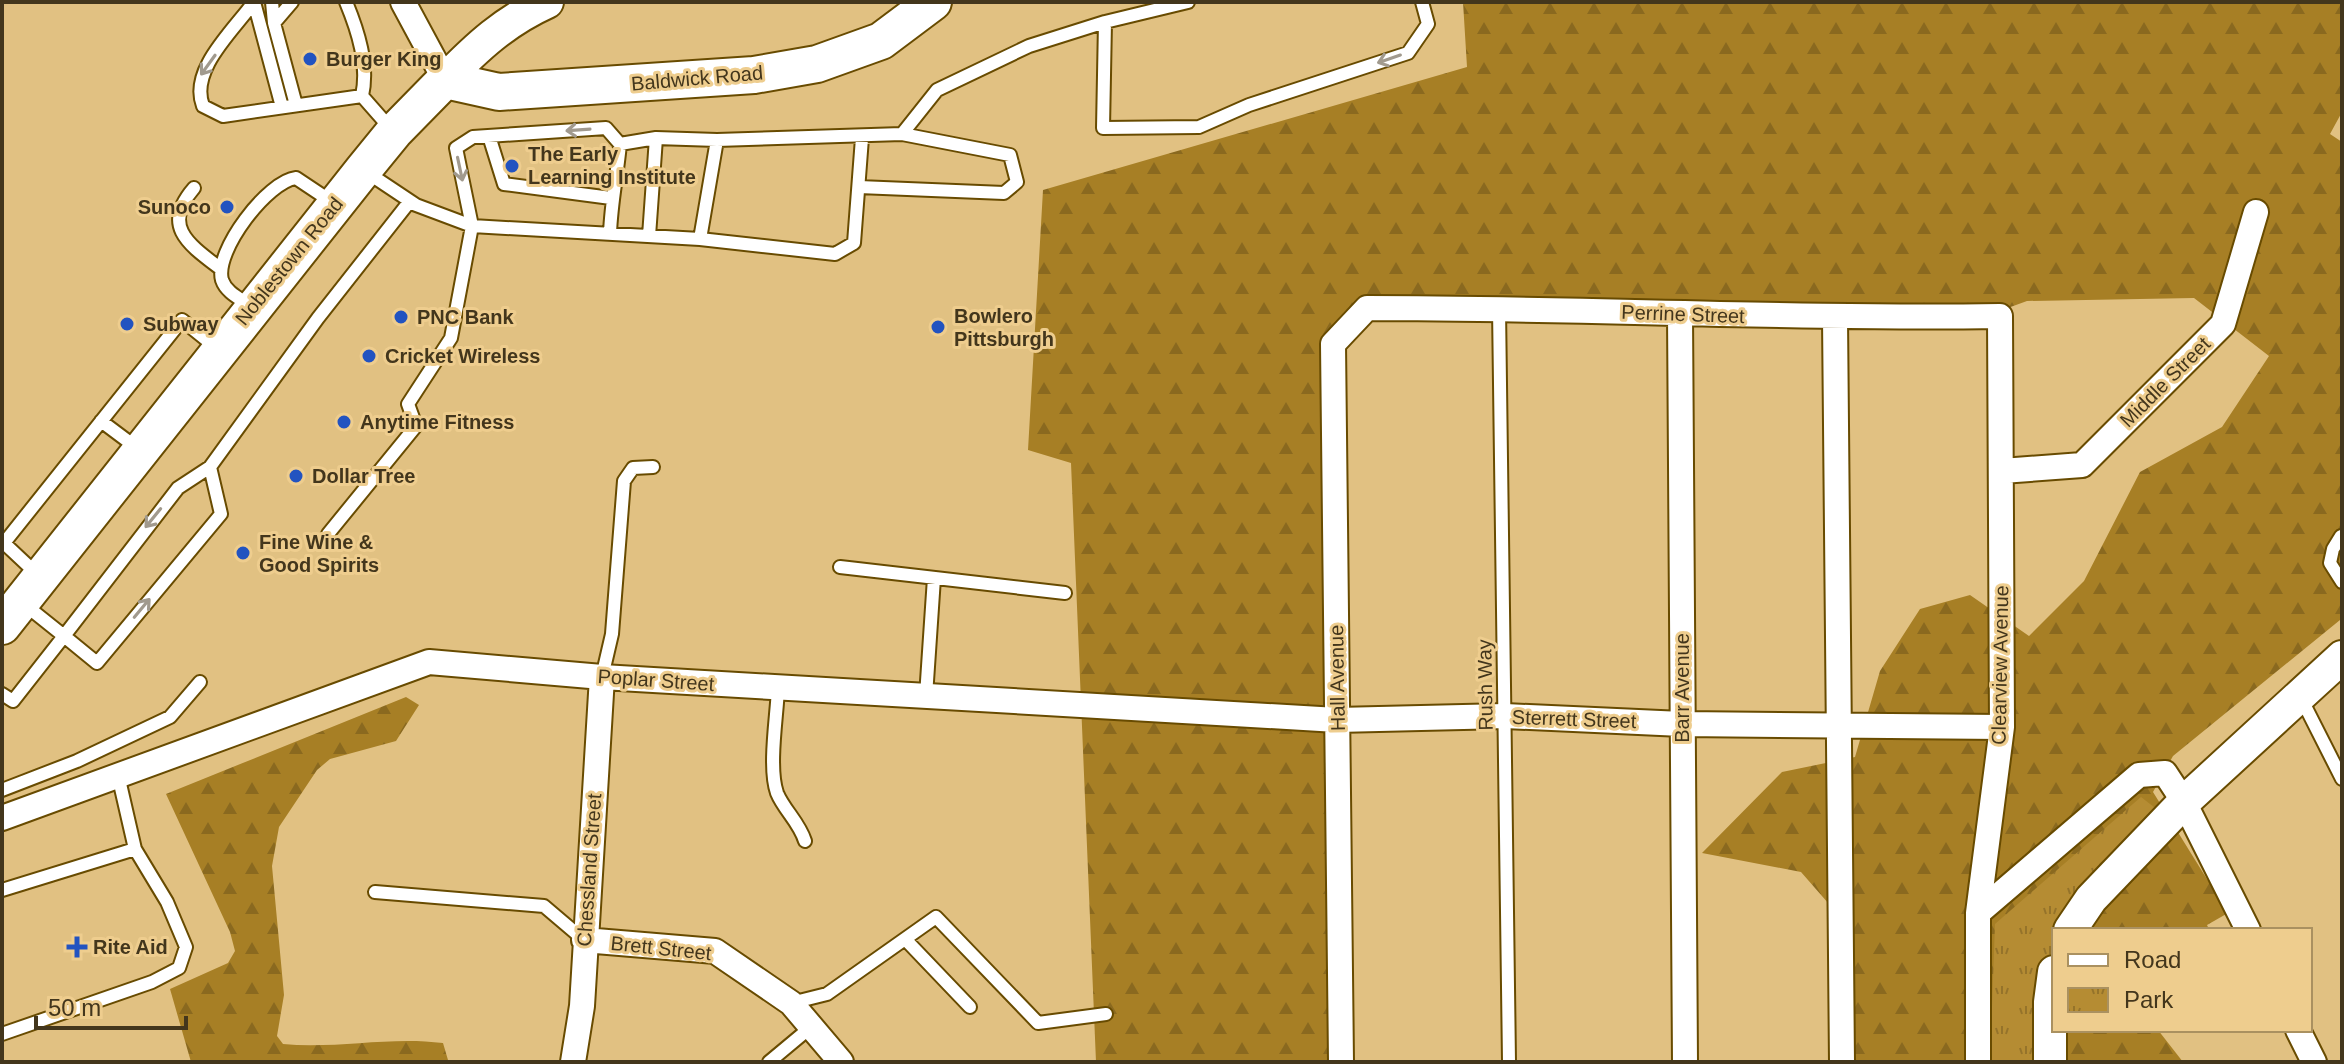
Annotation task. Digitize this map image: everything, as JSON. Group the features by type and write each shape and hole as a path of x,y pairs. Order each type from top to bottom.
{"main road":[{"name":"Noblestown Road","path":"21,602 251,307 394,132 481,42 514,17 547,2"},
{"name":"Baldwick Road","path":"445,80 499,92 754,75 817,64 881,41 933,2"},
{"path":"2071,928 2091,899 2184,802 2342,657"},
{"path":"2050,1062 2052,987"}],"street":[{"path":"403,2 445,80"},
{"name":"Middle Street","path":"2002,471 2082,465 2223,324 2256,212"},
{"name":"Perrine Street","path":"1367,308 1499,308 1835,318 2000,316"},
{"name":"Hall Avenue","path":"1341,1062 1333,344 1367,308"},
{"name":"Barr Avenue","path":"1680,314 1685,1062"},
{"name":"Clearview Avenue","path":"1978,1062 1978,913 2002,727 2000,316"},
{"path":"1835,318 1842,1062"},
{"name":"Poplar Street","path":"2,818 429,662 602,677 1337,720"},
{"name":"Chessland Street","path":"573,1062 582,1006 602,677"},
{"name":"Sterrett Street","path":"1337,720 1505,716 1682,724 2002,727"},
{"path":"1978,913 2139,775 2165,773 2184,802 2247,928"},
{"name":"Brett Street","path":"584,940 715,951 791,1003 841,1062"},
{"path":"2299,1032 2314,1062"}],"lane":[{"path":"254,2 199,78 198,94 203,106 223,116 362,96"},
{"path":"254,2 282,107"},
{"path":"272,2 274,23 296,105"},
{"path":"274,23 292,2"},
{"path":"346,2 362,54 365,81 362,96"},
{"path":"902,134 937,90 1029,46 1105,22 1188,2"},
{"path":"1105,22 1103,128 1199,127 1249,105 1408,53 1428,24 1422,2"},
{"path":"362,96 394,132"},
{"path":"328,534 416,426 408,404 451,338 472,226 456,148 473,137 606,128 620,144 616,192 611,198 610,234"},
{"path":"620,144 656,138 862,138 902,134 1010,155 1017,182 1004,193 859,187"},
{"path":"489,136 504,184 611,198"},
{"path":"649,236 656,138"},
{"path":"363,170 410,201 472,226 700,239 835,254 854,243 862,138"},
{"path":"700,239 717,140"},
{"path":"251,307 226,289 221,269 224,251 274,185 296,178 334,204"},
{"path":"194,188 179,206 178,222 194,246 221,269"},
{"path":"2,695 13,701 178,488 210,467 318,318 410,201"},
{"name":"Rush Way","path":"1499,308 1509,1062"},
{"path":"210,467 221,514 97,663 21,602 3,544 182,320 218,349"},
{"path":"101,421 140,450"},
{"path":"602,677 612,634 624,481 633,468 653,467"},
{"path":"2341,536 2333,549 2330,563 2342,582"},
{"path":"840,567 1065,593"},
{"path":"926,696 934,578"},
{"path":"2,790 77,761 170,717 200,682"},
{"path":"778,688 774,781 778,797 800,825 805,841"},
{"path":"2300,696 2342,779"},
{"path":"2,1034 152,982 179,968 186,947 167,902 135,849 118,775"},
{"path":"20,783 29,808"},
{"path":"2,890 135,849"},
{"path":"375,892 544,906 584,940"},
{"path":"791,1003 827,994 936,917 1038,1023 1106,1014"},
{"path":"905,939 970,1007"},
{"path":"769,1062 811,1027"}],"green space":[{"path":"1463,2 2342,2 2342,112 2330,134 2342,142 2340,620 2173,756 2153,792 2228,913 2207,925 2208,928 2052,928 2052,1032 2160,1032 2183,1062 1831,1062 1849,927 1801,872 1702,853 1782,772 1855,757 1880,671 1920,609 1970,595 2029,636 2084,581 2140,472 2222,427 2269,356 2194,298 2027,301 1994,313 1356,316 1334,356 1341,1062 1096,1062 1071,463 1028,450 1043,190 1467,67"},
{"path":"406,697 419,705 396,741 330,759 317,770 279,827 272,866 284,995 277,1036 283,1044 303,1045 403,1041 443,1043 448,1060 191,1062 170,989 228,963 235,951 230,932 166,794"},
{"path":"2141,797 2159,811 2100,863 2064,928 2052,928 2052,952 2038,998 2039,1062 1990,1062 1995,924"}],"place":[{"name":"Burger King","path":"310,59"},
{"name":"The Early Learning Institute","path":"512,166"},
{"name":"Sunoco","path":"227,207"},
{"name":"PNC Bank","path":"401,317"},
{"name":"Subway","path":"127,324"},
{"name":"Bowlero Pittsburgh","path":"938,327"},
{"name":"Cricket Wireless","path":"369,356"},
{"name":"Anytime Fitness","path":"344,422"},
{"name":"Dollar Tree","path":"296,476"},
{"name":"Fine Wine & Good Spirits","path":"243,553"},
{"name":"Rite Aid","path":"77,947"}]}
